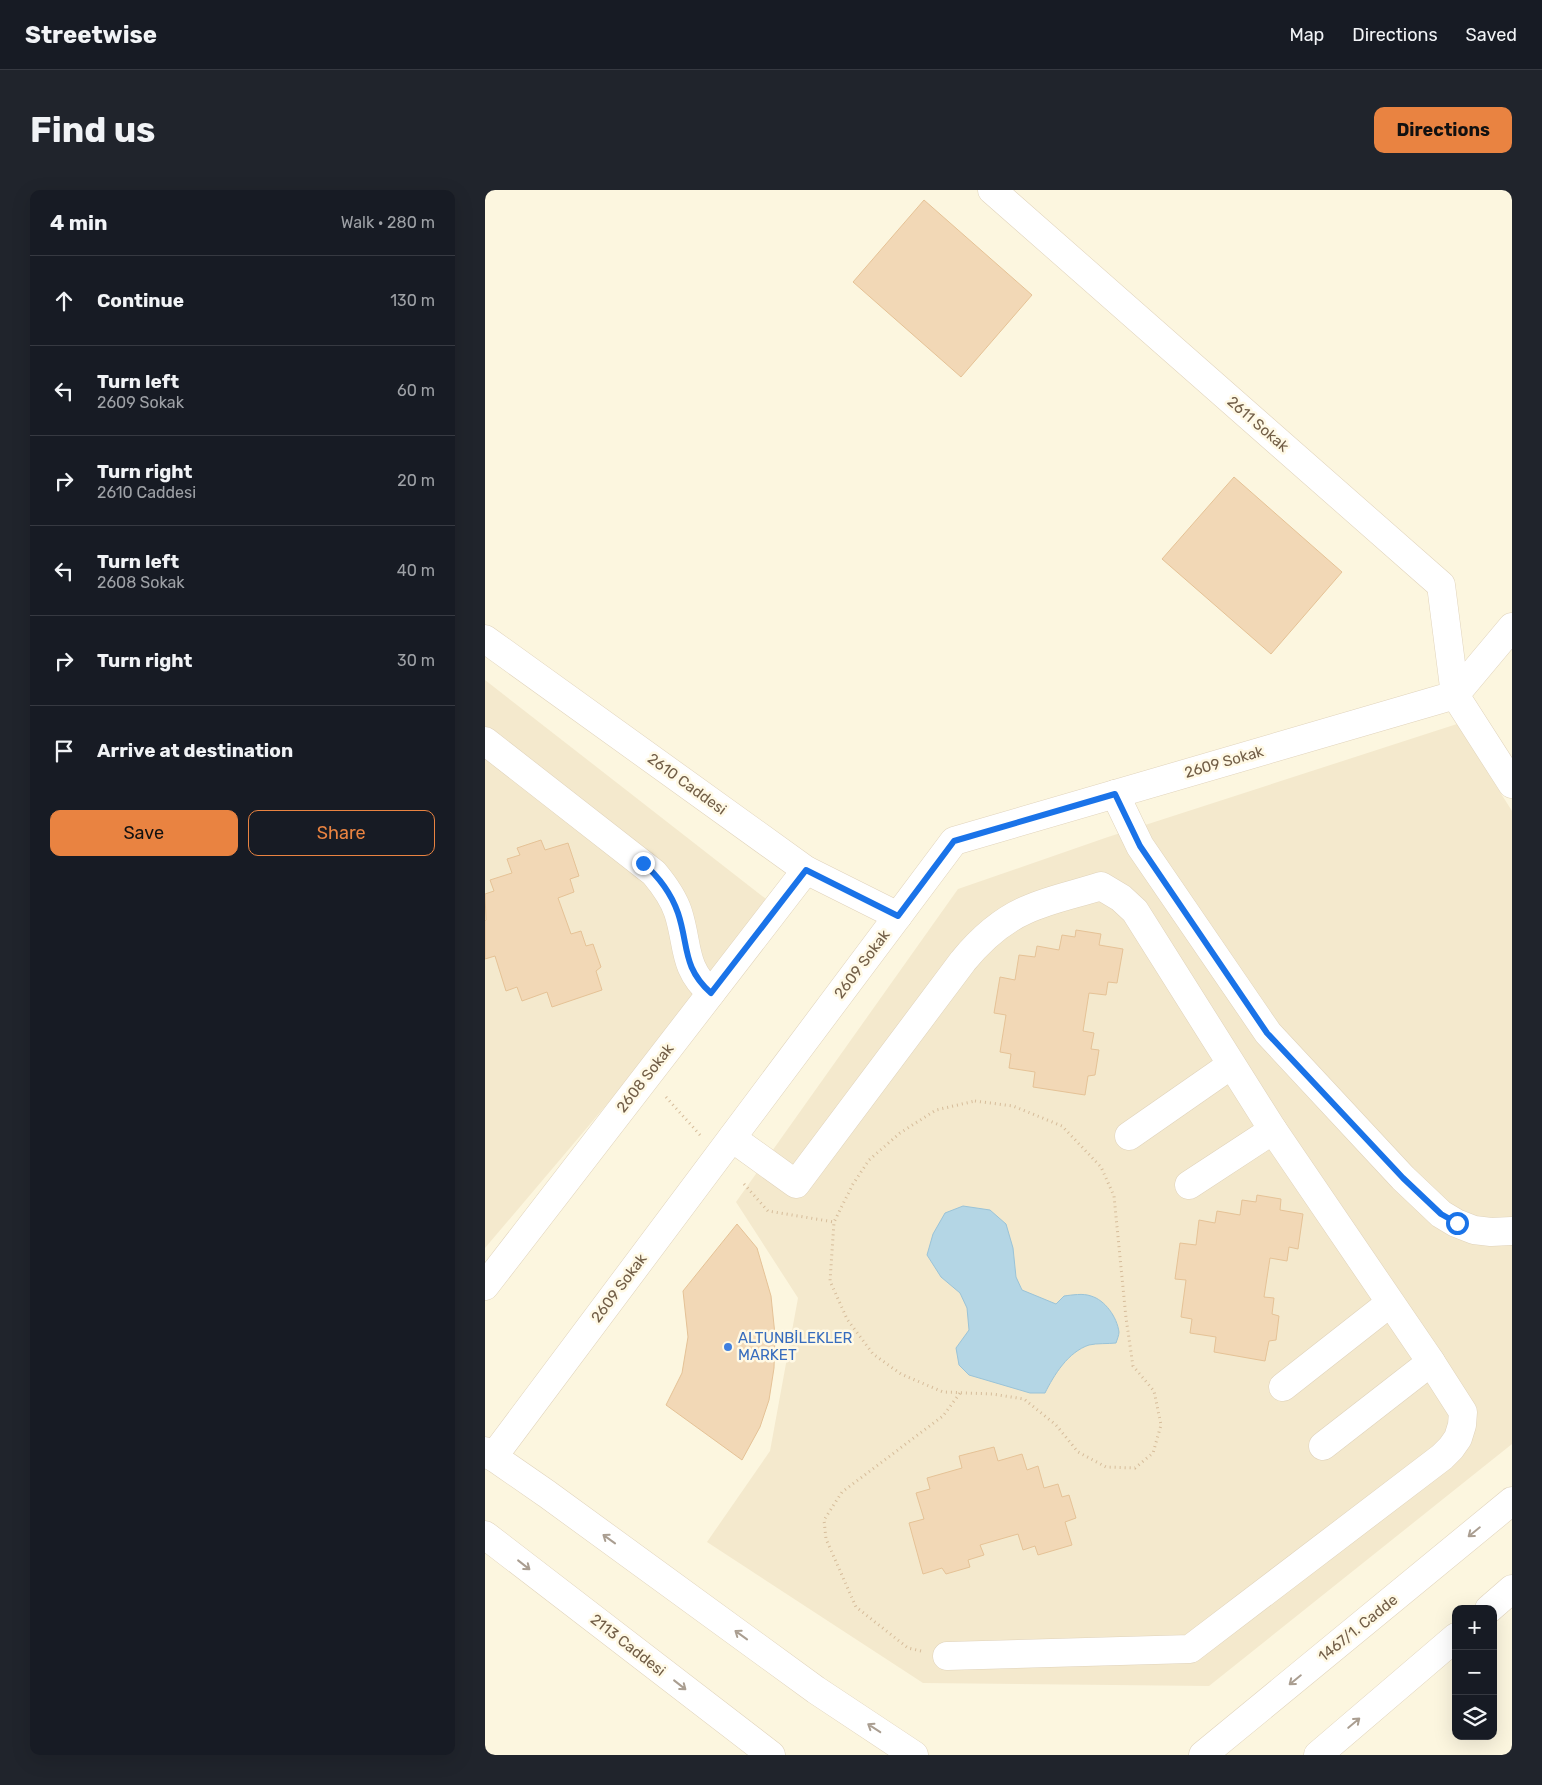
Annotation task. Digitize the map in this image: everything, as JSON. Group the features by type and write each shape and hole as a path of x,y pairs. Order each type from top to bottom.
{"street":[{"name":"2611 Sokak","path":"992,190 1441,585 1455,695"},
{"path":"1512,628 1455,695 1512,784"},
{"name":"2610 Caddesi","path":"485,639 806,870 898,916"},
{"name":"2609 Sokak","path":"489,1454 731,1138 954,841 1455,695"},
{"path":"485,741 654,873 663,884 678,914 692,969 702,985 711,993"},
{"path":"1115,794 1140,846 1267,1033 1403,1178 1441,1214 1473,1230 1491,1232 1512,1231"},
{"name":"2608 Sokak","path":"485,1286 806,870"},
{"path":"731,1138 795,1184 963,960 978,943 995,928 1028,909 1101,886 1121,898 1135,911 1273,1130 1463,1412 1460,1431 1451,1448 1442,1457 1190,1649 947,1656"},
{"path":"1129,1136 1231,1065"},
{"path":"1189,1185 1273,1130"},
{"path":"1283,1387 1390,1303"},
{"path":"1323,1446 1431,1362"},
{"path":"489,1454 547,1494 816,1690 914,1755"},
{"name":"1467/1. Cadde","path":"1203,1755 1512,1501"},
{"name":"2113 Caddesi","path":"485,1535 771,1755"},
{"path":"1494,1605 1512,1589"},
{"path":"1318,1755 1452,1640"}],"path":[{"path":"975,1101 1013,1106 1062,1126 1101,1167 1114,1196 1126,1318 1133,1366 1154,1391 1161,1425 1153,1452 1135,1468 1106,1467 1077,1452 1056,1425 1024,1399 960,1392 943,1392 901,1374 873,1354 847,1319 831,1281 833,1222 869,1160 900,1132 936,1110 975,1101"},
{"path":"947,1656 908,1648 856,1606 826,1539 824,1520 842,1492 943,1416 960,1392"}],"shaded area":[{"path":"485,680 775,906 485,1248"},
{"path":"1457,724 1512,811 1512,1444 1209,1686 923,1683 707,1542 770,1451 798,1298 736,1202 958,889 1108,837"}],"water":[{"path":"963,1206 990,1210 1006,1224 1013,1248 1016,1277 1022,1290 1056,1304 1064,1296 1077,1294 1096,1298 1105,1305 1116,1321 1119,1332 1116,1343 1095,1344 1081,1348 1057,1372 1045,1393 1030,1393 969,1375 959,1365 956,1348 969,1330 967,1308 960,1293 941,1277 927,1255 933,1234 945,1213"}],"building":[{"path":"924,200 1032,295 961,377 853,282"},
{"path":"1234,477 1342,572 1271,654 1162,559"},
{"path":"541,840 545,850 568,843 579,876 570,879 574,892 558,898 571,934 581,931 586,946 593,944 601,967 596,971 602,990 552,1007 547,992 522,1001 517,987 506,991 495,956 485,959 485,894 494,891 490,880 512,873 507,859 520,855 517,848"},
{"path":"1076,930 1101,934 1099,945 1123,949 1117,983 1108,982 1106,995 1089,993 1083,1031 1094,1033 1091,1049 1099,1050 1095,1075 1088,1076 1085,1095 1033,1087 1035,1072 1009,1068 1011,1054 1000,1052 1006,1015 994,1013 1000,977 1015,980 1019,955 1035,957 1037,946 1059,950 1062,935 1075,937"},
{"path":"1257,1195 1281,1199 1280,1210 1303,1214 1298,1249 1289,1247 1287,1261 1270,1258 1264,1297 1274,1298 1272,1314 1279,1316 1276,1340 1269,1341 1265,1361 1214,1352 1216,1337 1190,1333 1192,1319 1181,1317 1186,1280 1175,1279 1180,1243 1196,1245 1199,1220 1215,1223 1217,1211 1240,1215 1242,1200 1256,1202"},
{"path":"737,1224 757,1248 771,1296 775,1335 774,1368 769,1400 760,1427 742,1460 666,1405 682,1373 688,1337 683,1291"},
{"path":"994,1447 998,1461 1022,1454 1027,1470 1038,1466 1044,1488 1058,1484 1062,1497 1069,1495 1076,1518 1065,1522 1072,1545 1038,1555 1035,1546 1023,1550 1018,1534 980,1545 984,1555 968,1560 970,1567 946,1574 942,1568 923,1574 909,1523 924,1519 916,1493 930,1489 927,1478 962,1468 959,1456"}],"place":[{"name":"ALTUNBİLEKLER MARKET","path":"728,1347"}],"route":[{"path":"643,863 654,873 672,898 678,914 689,963 694,975 711,993 806,870 898,916 954,841 1115,794 1140,846 1267,1033 1403,1178 1441,1214 1457,1223"}]}
